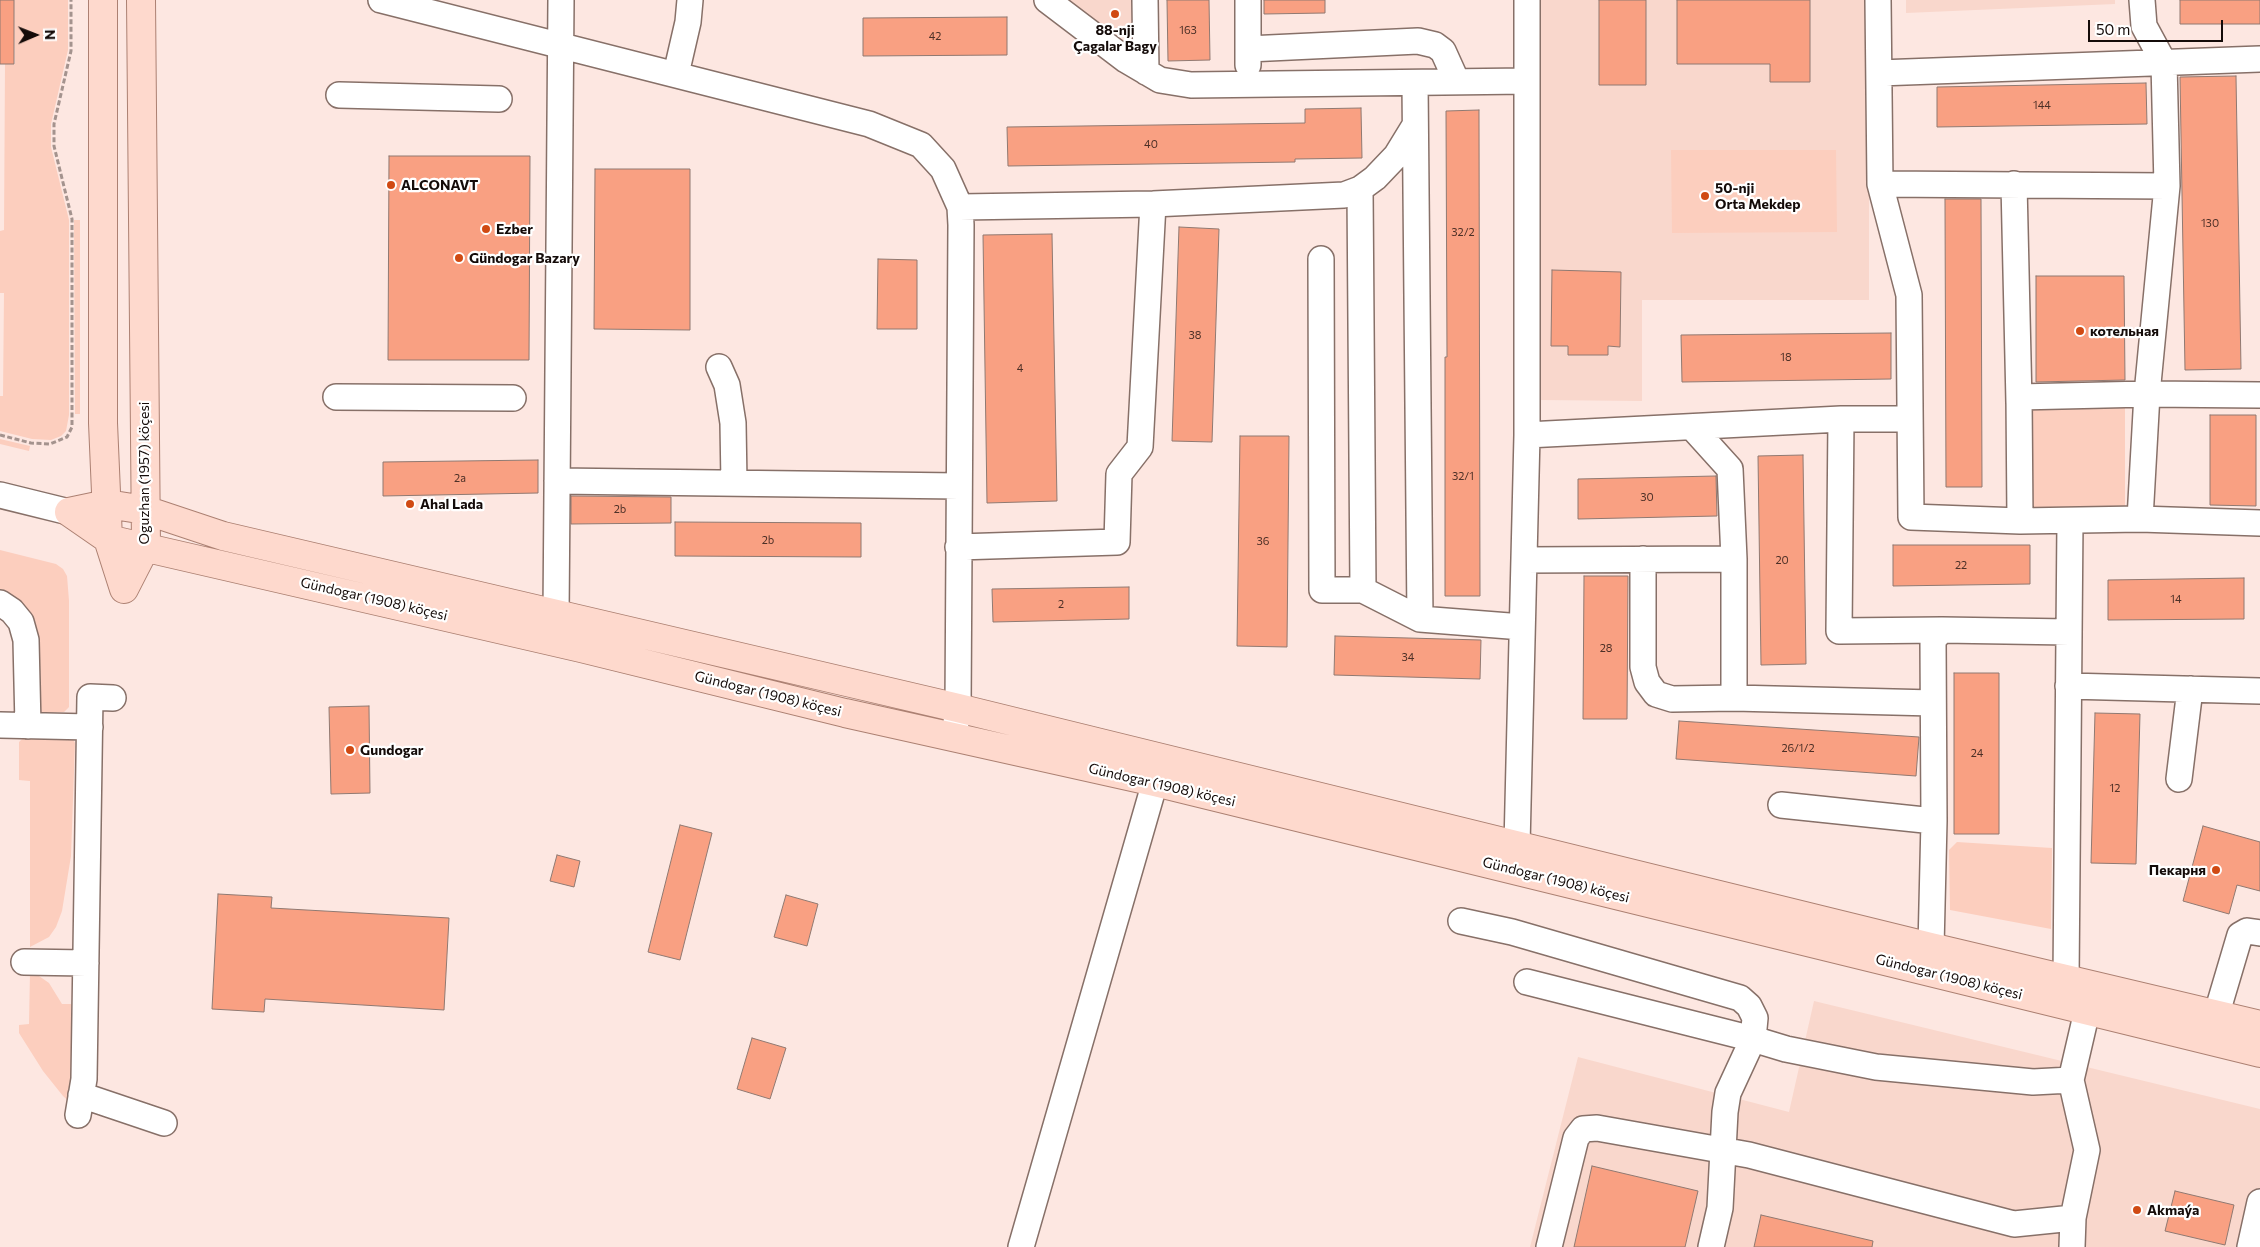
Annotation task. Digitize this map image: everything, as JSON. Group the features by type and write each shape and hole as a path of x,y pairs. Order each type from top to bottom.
{"main road":[{"name":"Oguzhan (1957) köçesi","path":"103,0 103,423 108,539 124,589 146,546 141,0"},
{"name":"Gündogar (1908) köçesi","path":"69,512 107,504 146,510 223,536 958,708 2088,1011 2260,1053"},
{"name":"Gündogar (1908) köçesi","path":"69,512 108,539 146,546 954,737 1155,782 1931,947 2260,1025"}],"street":[{"path":"381,0 869,124 920,145 943,169 960,207 958,708 954,737"},
{"path":"556,615 561,0"},
{"path":"676,74 688,22 690,0"},
{"path":"1047,0 1126,60 1160,80 1191,85 1527,81"},
{"path":"1145,0 1146,72"},
{"path":"1248,0 1248,84"},
{"path":"1514,858 1527,435 1527,0"},
{"path":"1878,0 1880,184 1909,295 1911,517 2020,521 2140,519 2260,523"},
{"path":"2140,519 2147,394 2167,186 2164,63 2144,26 2142,0"},
{"path":"1248,49 1418,41 1435,45 1443,51 1457,82"},
{"path":"1879,73 2260,59"},
{"path":"1415,83 1420,619"},
{"path":"339,95 499,99"},
{"path":"960,207 1153,204 1344,195 1360,189 1396,156 1416,125"},
{"path":"1880,184 2167,186"},
{"path":"2014,184 2019,403"},
{"path":"1360,189 1364,590"},
{"path":"958,547 1117,542 1119,474 1140,447 1153,204"},
{"path":"1321,259 1322,590 1364,590 1420,619 1522,627"},
{"path":"719,367 727,385 733,423 734,483"},
{"path":"2020,521 2019,397 2147,394 2260,395"},
{"path":"336,397 513,398"},
{"path":"1527,435 1841,420 1910,419"},
{"path":"1841,420 1839,631 2069,632"},
{"path":"1692,427 1730,469 1734,559 1734,698"},
{"path":"557,481 959,486"},
{"name":"Gündogar (1908) köçesi","path":"0,495 69,512"},
{"path":"2066,980 2070,521"},
{"path":"1643,559 1643,667 1647,682 1656,694 1672,699 1734,698 1933,703"},
{"path":"1524,560 1734,559"},
{"path":"0,603 12,611 21,622 26,640 28,726"},
{"path":"1931,947 1934,821 1933,640 1942,630"},
{"path":"2068,686 2260,691"},
{"path":"2179,779 2190,689"},
{"path":"113,698 90,697 84,1080 80,1105 164,1123"},
{"path":"0,725 90,727"},
{"path":"1022,1247 1155,782"},
{"path":"1781,805 1934,821"},
{"path":"1462,922 1512,932 1740,998 1750,1006 1755,1018 1753,1039 1728,1093 1722,1151 1720,1208 1711,1247"},
{"path":"2216,1016 2240,935 2247,931 2260,933"},
{"path":"24,962 86,963"},
{"path":"1527,982 1786,1049 1876,1067 2032,1082 2071,1080"},
{"path":"2072,1247 2073,1218 2087,1150 2071,1080 2088,1011"},
{"path":"1549,1247 1576,1138 1583,1129 1597,1128 1758,1158 2014,1224 2073,1218"},
{"path":"2250,1247 2260,1202"}],"path":[{"path":"0,435 31,443 50,444 67,437 72,428 72,219 54,146 54,124 71,51 71,0"}],"shaded area":[{"path":"14,0 68,0 68,50 51,124 51,147 69,220 69,415 66,431 61,436 51,440 32,439 0,431 0,396 3,396 4,293 0,293 0,231 4,230 5,64 15,64"},
{"name":"88-nji Çagalar Bagy","path":"1063,0 1148,0 1148,29 1101,29"},
{"name":"50-nji Orta Mekdep","path":"1541,0 1869,0 1869,300 1642,300 1642,401 1541,400"},
{"path":"1906,0 2115,0 2115,4 1906,13"},
{"path":"1671,150 1836,150 1837,232 1672,233"},
{"path":"74,220 80,220 80,414 75,414"},
{"path":"2029,404 2125,404 2125,513 2031,511"},
{"path":"0,439 30,446 29,451 0,444"},
{"path":"0,550 56,564 63,569 67,576 69,601 69,707 64,712 40,713 39,711 39,639 37,628 21,604 0,590"},
{"path":"24,737 73,739 75,743 71,856 62,911 56,927 49,937 30,947 30,781 19,780 19,742"},
{"path":"1957,842 2052,848 2051,929 1950,910 1949,850"},
{"path":"30,973 39,976 49,983 62,1004 71,1004 73,1105 63,1096 43,1071 19,1033 19,1025 29,1024"},
{"path":"1814,1001 2260,1109 2260,1247 1530,1247 1578,1057 1789,1112"}],"building":[{"path":"0,0 14,0 14,64 0,64"},
{"path":"1167,0 1209,0 1210,60 1168,61"},
{"path":"1264,0 1325,0 1325,13 1264,14"},
{"path":"1599,0 1646,0 1646,85 1599,85"},
{"path":"1677,0 1810,0 1810,82 1770,82 1770,64 1677,64"},
{"path":"2180,0 2260,0 2260,24 2180,24"},
{"path":"1007,17 1007,55 863,56 863,18"},
{"path":"2236,76 2241,369 2185,370 2180,77"},
{"path":"2146,83 2147,124 1937,127 1937,87"},
{"path":"1361,108 1362,158 1295,159 1295,162 1008,166 1007,127 1305,123 1305,109"},
{"path":"1479,110 1480,596 1445,596 1445,357 1447,357 1446,111"},
{"name":"Gündogar Bazary","path":"389,156 530,156 529,360 388,360"},
{"path":"595,169 690,169 690,330 594,329"},
{"path":"1945,199 1981,199 1982,487 1946,487"},
{"path":"1179,227 1219,229 1212,442 1172,441"},
{"path":"1052,234 1057,501 987,503 983,235"},
{"path":"878,259 917,260 917,329 877,329"},
{"path":"1552,270 1621,272 1620,347 1608,346 1608,355 1568,355 1568,346 1551,346"},
{"name":"котельная","path":"2036,276 2124,276 2125,380 2036,382"},
{"path":"1891,333 1891,379 1682,382 1681,335"},
{"path":"2210,415 2256,415 2256,506 2210,505"},
{"path":"1240,436 1289,436 1287,647 1237,646"},
{"path":"1803,455 1806,664 1761,665 1758,456"},
{"path":"538,460 538,493 383,496 383,462"},
{"path":"1716,476 1717,516 1578,519 1578,479"},
{"path":"571,496 671,497 671,523 571,524"},
{"path":"675,522 861,523 861,557 675,556"},
{"path":"1893,545 2030,545 2030,584 1893,586"},
{"path":"1584,576 1628,576 1627,719 1583,719"},
{"path":"2244,578 2244,619 2108,620 2108,580"},
{"path":"1129,587 1129,619 993,622 992,589"},
{"path":"1335,636 1481,640 1480,679 1334,675"},
{"path":"1954,673 1999,673 1999,834 1954,834"},
{"path":"369,706 370,793 331,794 329,707"},
{"path":"2095,713 2140,714 2136,864 2091,863"},
{"path":"1679,721 1919,737 1916,776 1676,759"},
{"path":"680,825 712,833 680,960 648,952"},
{"name":"Пекарня","path":"2203,826 2260,842 2260,891 2237,885 2229,914 2183,901"},
{"path":"557,855 580,861 574,887 550,881"},
{"path":"218,894 272,897 271,908 449,918 444,1010 265,999 264,1012 212,1009"},
{"path":"786,895 818,904 807,946 774,937"},
{"path":"752,1038 786,1048 770,1099 737,1089"},
{"path":"1592,1166 1698,1191 1685,1247 1574,1247"},
{"path":"2175,1191 2234,1205 2225,1245 2165,1231"},
{"path":"1761,1215 1873,1241 1872,1247 1754,1247"}],"place":[{"name":"88-nji Çagalar Bagy","path":"1115,14"},
{"name":"ALCONAVT","path":"391,185"},
{"name":"50-nji Orta Mekdep","path":"1705,196"},
{"name":"Ezber","path":"486,229"},
{"name":"Gündogar Bazary","path":"459,258"},
{"name":"котельная","path":"2080,331"},
{"name":"Ahal Lada","path":"410,504"},
{"name":"Gundogar","path":"350,750"},
{"name":"Пекарня","path":"2216,870"},
{"name":"Аkmaýa","path":"2137,1210"}]}
